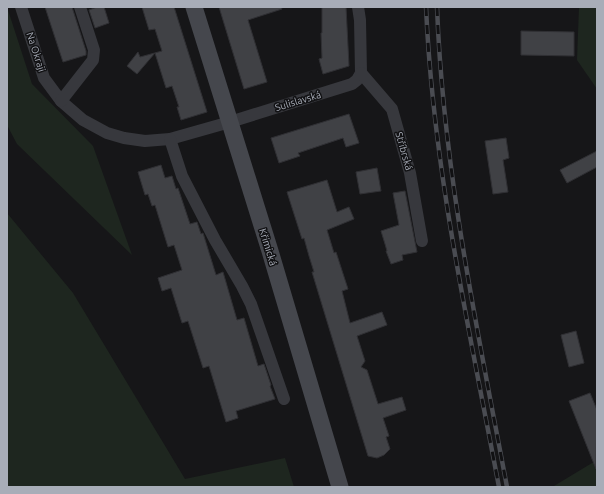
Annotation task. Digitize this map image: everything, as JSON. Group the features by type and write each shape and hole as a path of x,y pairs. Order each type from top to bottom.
{"main road":[{"name":"Křimická","path":"194,7 340,487"}],"street":[{"name":"Na Okraji","path":"21,7 44,78 61,101 83,120 107,133 124,138 145,141 170,139 230,122"},
{"path":"61,101 93,60 94,50 80,7"},
{"path":"358,7 360,20 361,73"},
{"name":"Sulislavská","path":"230,122 352,84 361,73"},
{"name":"Stříbrská","path":"361,73 392,109 410,174 422,241"},
{"path":"170,139 182,176 215,240 251,304 284,399"}],"shaded area":[{"path":"7,7 32,84 93,146 132,255 17,144 7,125"},
{"path":"579,7 597,7 597,89 577,60"},
{"path":"7,213 73,293 185,479 285,458 294,487 7,487"},
{"path":"597,460 597,487 554,486"}],"building":[{"path":"45,7 72,7 86,55 63,62"},
{"path":"97,7 104,7 109,23 95,28 89,10"},
{"path":"142,7 174,7 207,112 181,120 177,107 179,107 172,86 166,88 155,53 137,74 127,66 138,52 140,57 162,51 155,29 149,30"},
{"path":"219,7 281,7 282,9 248,20 267,82 244,89"},
{"path":"322,7 346,7 349,66 323,74 319,59 322,58"},
{"path":"521,31 574,32 574,56 521,55"},
{"path":"349,114 359,143 346,147 343,138 298,153 300,156 279,163 271,138"},
{"path":"506,138 509,158 503,160 508,192 493,194 485,141"},
{"path":"597,151 597,167 567,183 560,170"},
{"path":"161,165 165,178 172,176 176,189 178,188 190,224 197,222 201,234 203,233 216,275 223,272 237,320 244,318 258,366 264,364 275,399 236,411 238,418 226,422 209,366 203,368 188,321 182,323 171,288 162,291 158,278 182,270 174,245 168,247 155,205 152,206 148,194 145,195 138,172"},
{"path":"377,168 381,191 360,194 356,172"},
{"path":"327,180 337,212 349,207 354,219 327,230 348,289 342,291 350,323 382,312 387,325 357,336 365,361 361,367 367,370 378,404 402,397 406,410 383,418 389,436 386,437 390,449 384,455 377,458 368,456 312,272 314,272 304,238 302,239 287,192"},
{"path":"405,191 417,252 402,255 403,260 391,264 381,231 399,225 393,193"},
{"path":"576,331 584,363 569,367 561,335"},
{"path":"590,393 597,410 596,469 569,401"}],"railway":[{"path":"426,7 430,68 444,188 499,487"},
{"path":"437,7 440,68 454,188 473,308 507,487"}]}
